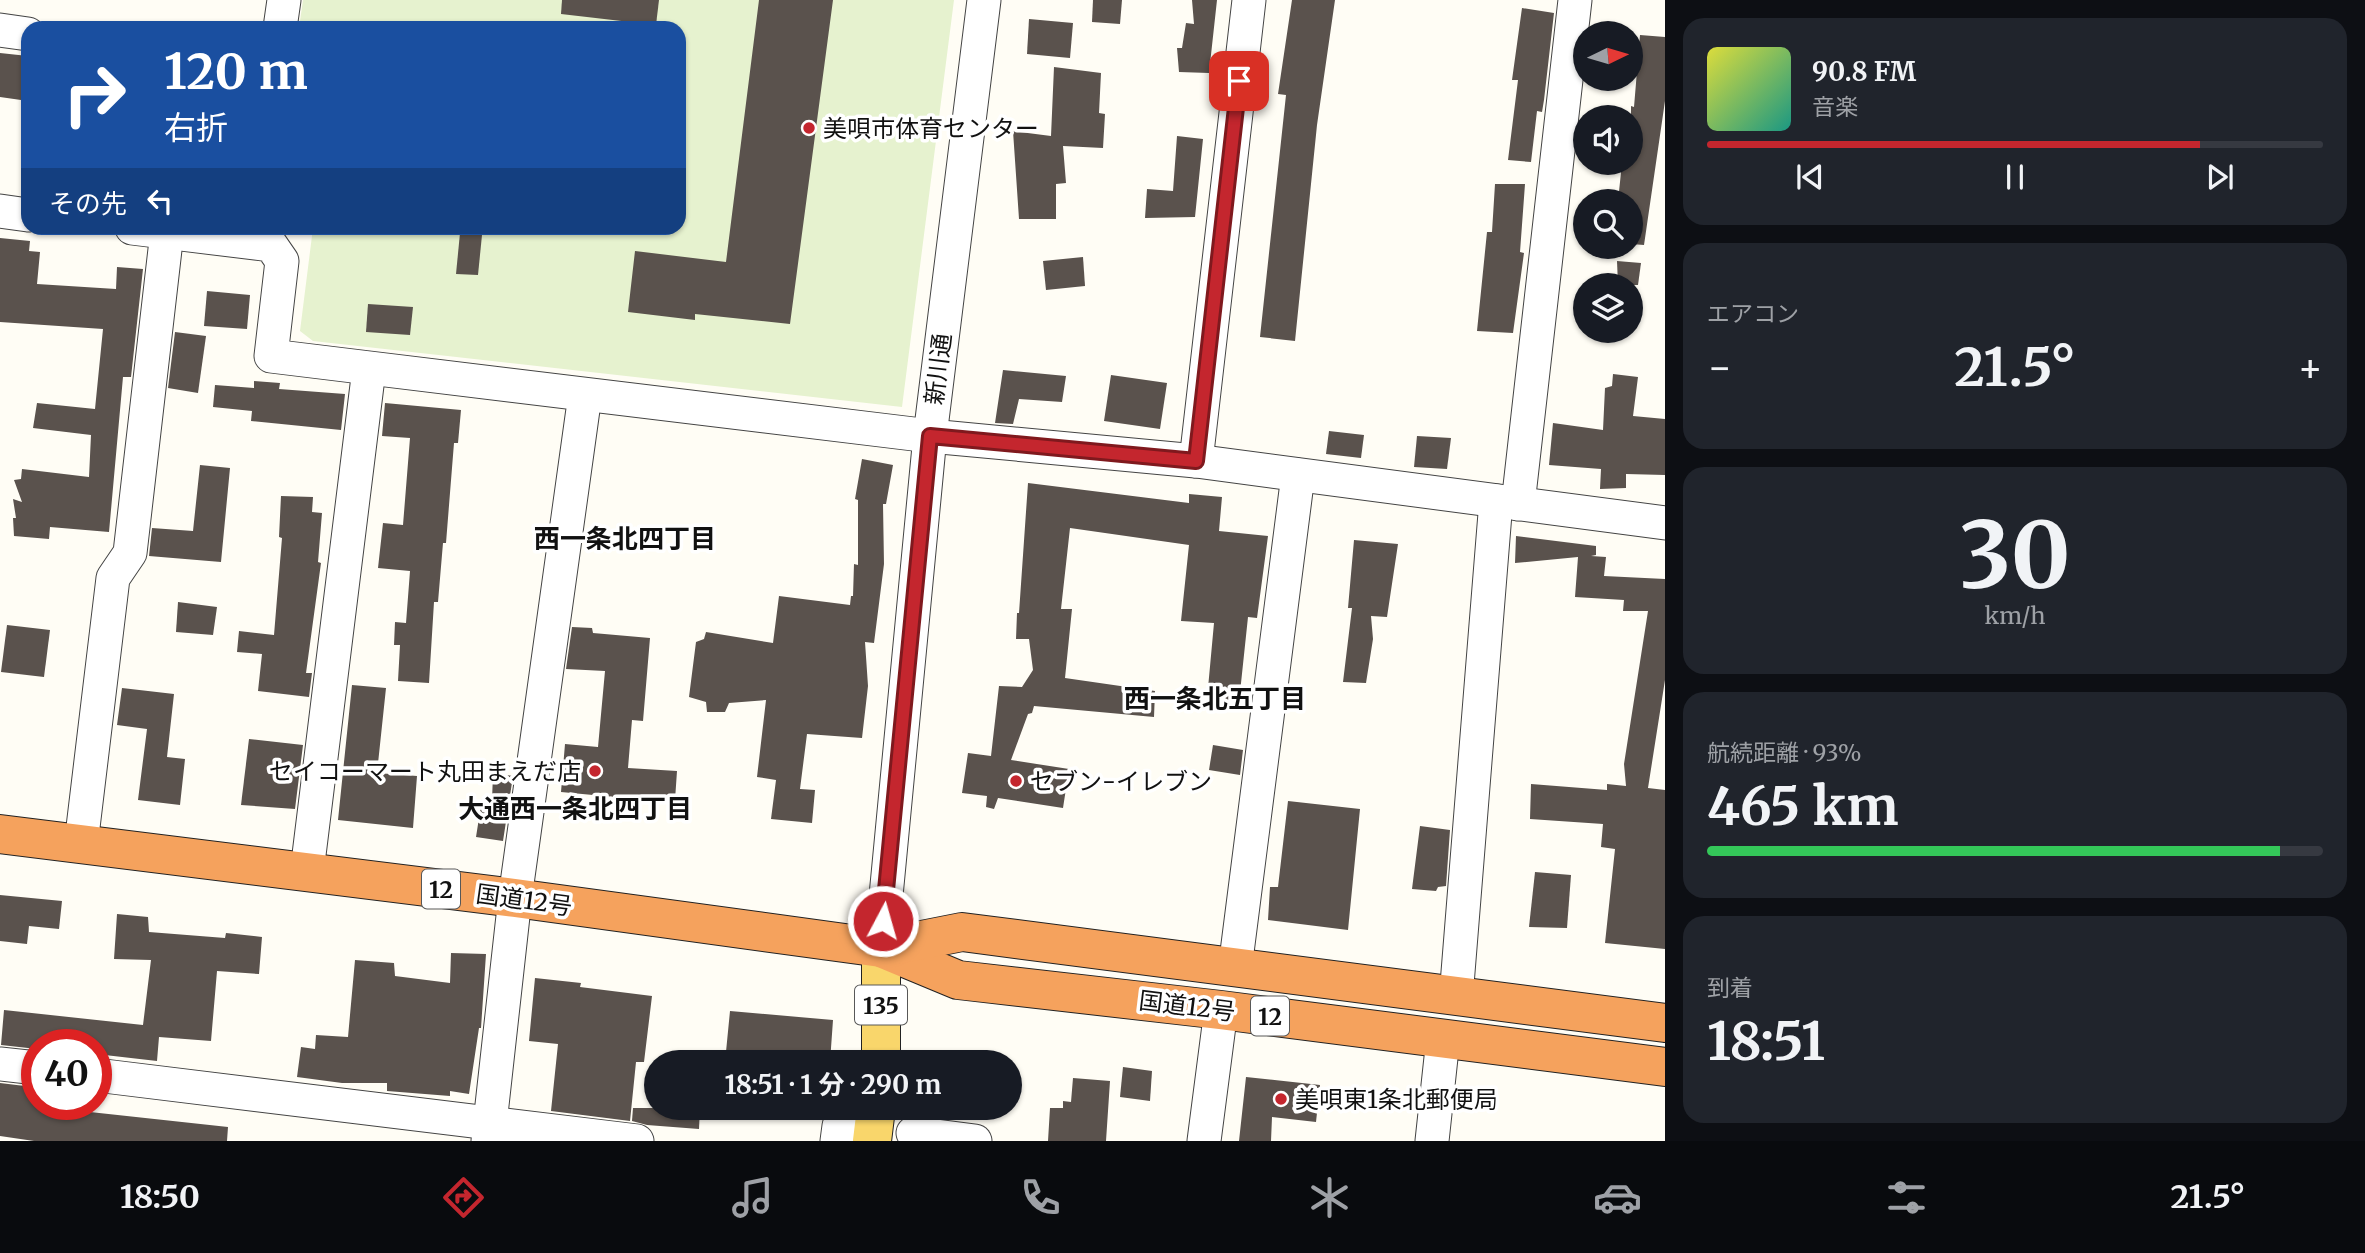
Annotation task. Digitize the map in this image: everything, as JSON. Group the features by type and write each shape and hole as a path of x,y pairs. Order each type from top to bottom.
{"highway":[{"name":"国道12号","path":"0,834 515,898 881,948 958,980 1221,1010 1665,1067"},
{"name":"国道12号","path":"881,948 962,932 1665,1023"}],"main road":[{"name":"135","path":"881,948 881,1050"},
{"path":"872,1141 875,1120"}],"street":[{"path":"281,21 284,0"},
{"name":"新川通","path":"881,948 930,436 984,0"},
{"path":"1196,461 1249,0"},
{"path":"1456,997 1507,503 1576,0"},
{"path":"0,30 21,33"},
{"path":"0,211 21,214"},
{"path":"81,844 113,578 130,553 167,235"},
{"path":"255,235 271,245 282,261 271,356 930,436 1196,461 1665,523"},
{"path":"307,872 369,369"},
{"path":"489,1132 515,898 586,394"},
{"path":"1235,968 1298,475"},
{"path":"1205,1141 1221,1010"},
{"path":"1432,1141 1443,1039"},
{"path":"0,1064 21,1066"},
{"path":"112,1077 489,1132 637,1141"},
{"path":"837,1141 843,1120"},
{"path":"910,1127 975,1141"}],"green space":[{"name":"美唄市体育センター","path":"303,0 954,0 902,407 313,341 300,331 312,235 686,235 686,21 300,21"}],"building":[{"path":"562,0 659,0 656,21 621,21 561,14"},
{"path":"759,0 833,0 790,324 695,314 695,320 628,312 635,251 726,262"},
{"path":"1093,0 1122,0 1120,24 1092,22"},
{"path":"1192,0 1217,0 1209,73 1179,72 1177,48 1182,48 1186,23 1194,24"},
{"path":"1292,0 1335,0 1317,125 1295,341 1260,337 1286,95 1278,94"},
{"path":"1522,8 1554,13 1544,100 1542,112 1537,111 1531,162 1508,160 1518,80 1512,80"},
{"path":"1029,19 1073,23 1070,58 1027,54"},
{"path":"1643,35 1665,37 1665,101 1644,245 1643,189 1619,189 1621,175 1643,175 1643,105 1634,105 1635,91 1643,91"},
{"path":"0,53 21,55 21,100 0,97"},
{"path":"1054,67 1101,73 1099,113 1105,114 1103,148 1063,146 1066,183 1056,184 1056,219 1019,219 1013,131 1051,136"},
{"path":"1177,136 1203,139 1195,217 1145,218 1147,189 1173,191"},
{"path":"1495,184 1525,184 1520,252 1524,253 1513,333 1477,331 1487,232 1492,232"},
{"path":"460,235 482,235 478,275 456,274"},
{"path":"0,238 30,241 29,251 40,252 37,284 116,289 117,267 143,269 131,377 123,377 109,532 50,527 49,539 14,536 13,518 16,518 13,499 22,502 14,480 21,479 22,469 89,477 91,435 33,428 37,403 95,409 103,329 0,322"},
{"path":"1083,257 1085,286 1046,290 1043,261"},
{"path":"1617,261 1641,263 1640,273 1618,273"},
{"path":"207,291 250,295 247,329 204,326"},
{"path":"368,304 413,307 410,335 366,332"},
{"path":"175,332 206,336 198,393 168,388"},
{"path":"1003,370 1066,376 1062,402 1019,399 1013,424 995,423"},
{"path":"1613,374 1638,377 1633,416 1665,419 1665,475 1626,474 1626,488 1600,489 1601,469 1549,465 1553,423 1603,430 1605,388 1612,386"},
{"path":"1111,375 1167,383 1160,429 1104,421"},
{"path":"254,381 280,383 279,389 345,394 341,430 251,421 252,411 213,407 215,385 254,388"},
{"path":"385,403 461,410 458,443 454,443 438,602 434,602 429,683 398,681 400,645 394,645 395,622 406,623 410,571 378,568 383,523 403,525 410,438 382,436"},
{"path":"1329,431 1364,435 1361,458 1326,454"},
{"path":"1417,436 1451,438 1447,469 1414,467"},
{"path":"862,459 893,465 886,504 883,504 884,564 874,643 865,642 868,686 862,738 807,734 800,789 815,790 812,823 771,819 776,780 757,777 766,700 729,703 725,712 707,712 706,702 689,697 696,642 704,639 706,632 773,643 779,596 850,605 853,596 854,564 858,565 858,500 855,499"},
{"path":"200,465 230,468 221,562 149,556 152,528 193,531"},
{"path":"1028,483 1189,503 1189,494 1222,497 1219,531 1268,536 1257,618 1248,617 1239,702 1207,699 1214,623 1181,621 1189,545 1070,528 1061,609 1072,609 1065,678 1155,691 1154,717 1034,706 1032,713 1028,714 1011,760 1069,769 1063,808 998,798 994,809 986,807 987,796 962,793 968,753 991,756 999,686 1022,687 1033,670 1029,639 1016,639"},
{"path":"281,496 313,497 312,512 322,513 318,562 321,563 306,673 312,673 309,697 258,691 262,654 237,652 239,631 274,635 282,538 279,537"},
{"path":"1516,536 1596,546 1596,555 1591,556 1606,557 1604,576 1665,579 1665,680 1648,788 1665,790 1665,949 1605,943 1615,849 1601,847 1603,824 1530,819 1531,784 1607,790 1607,784 1626,786 1624,764 1648,611 1623,611 1624,600 1575,597 1578,557 1515,563"},
{"path":"1354,540 1398,544 1387,617 1371,616 1373,639 1366,683 1343,682 1352,608 1348,608"},
{"path":"178,602 217,607 213,635 176,632"},
{"path":"7,625 50,630 44,677 1,672"},
{"path":"572,627 592,628 593,633 650,638 643,721 632,720 628,768 677,771 675,800 561,792 565,744 598,747 605,671 566,669"},
{"path":"352,685 386,688 377,773 417,776 413,828 338,820"},
{"path":"122,688 174,694 167,757 185,759 180,805 138,800 147,729 117,725"},
{"path":"249,739 303,745 295,809 241,805"},
{"path":"1213,745 1243,750 1240,775 1209,770"},
{"path":"493,773 513,776 503,841 476,837 482,799 492,801"},
{"path":"1288,801 1360,809 1348,930 1268,920 1270,887 1278,887"},
{"path":"1420,826 1450,830 1446,886 1438,887 1436,891 1412,889"},
{"path":"1535,872 1571,875 1567,928 1529,927"},
{"path":"0,895 62,901 59,929 29,926 27,944 0,941"},
{"path":"117,914 148,917 149,932 225,938 226,933 262,937 259,974 217,971 211,1041 159,1037 157,1061 112,1056 112,1029 21,1029 21,1047 1,1045 4,1010 143,1025 151,960 114,959"},
{"path":"451,953 486,954 481,1028 469,1094 450,1091 450,1096 387,1091 387,1083 342,1083 297,1077 301,1047 315,1049 316,1035 348,1037 355,960 394,963 395,976 450,983"},
{"path":"535,978 652,996 644,1062 636,1062 630,1121 551,1111 558,1044 529,1041"},
{"path":"730,1011 833,1020 831,1050 726,1050"},
{"path":"1123,1067 1152,1071 1150,1101 1120,1097"},
{"name":"美唄東1条北郵便局","path":"1246,1077 1320,1085 1316,1122 1272,1117 1271,1141 1239,1141"},
{"path":"1073,1078 1110,1081 1106,1141 1048,1141 1050,1108 1063,1108 1063,1101 1071,1102"},
{"path":"0,1083 21,1086 21,1120 112,1120 112,1114 228,1127 227,1141 34,1141 0,1136"},
{"path":"633,1108 644,1108 644,1120 699,1120 699,1129 647,1125 632,1121"}],"place":[{"name":"美唄市体育センター","path":"809,128"},
{"name":"セイコーマート丸田まえだ店","path":"595,771"},
{"name":"セブン-イレブン","path":"1016,781"},
{"name":"美唄東1条北郵便局","path":"1281,1099"}],"district":[{"name":"西一条北四丁目","path":"625,538"},
{"name":"西一条北五丁目","path":"1215,698"},
{"name":"大通西一条北四丁目","path":"575,808"}],"route":[{"path":"883,921 930,436 1196,461 1239,81"}]}
